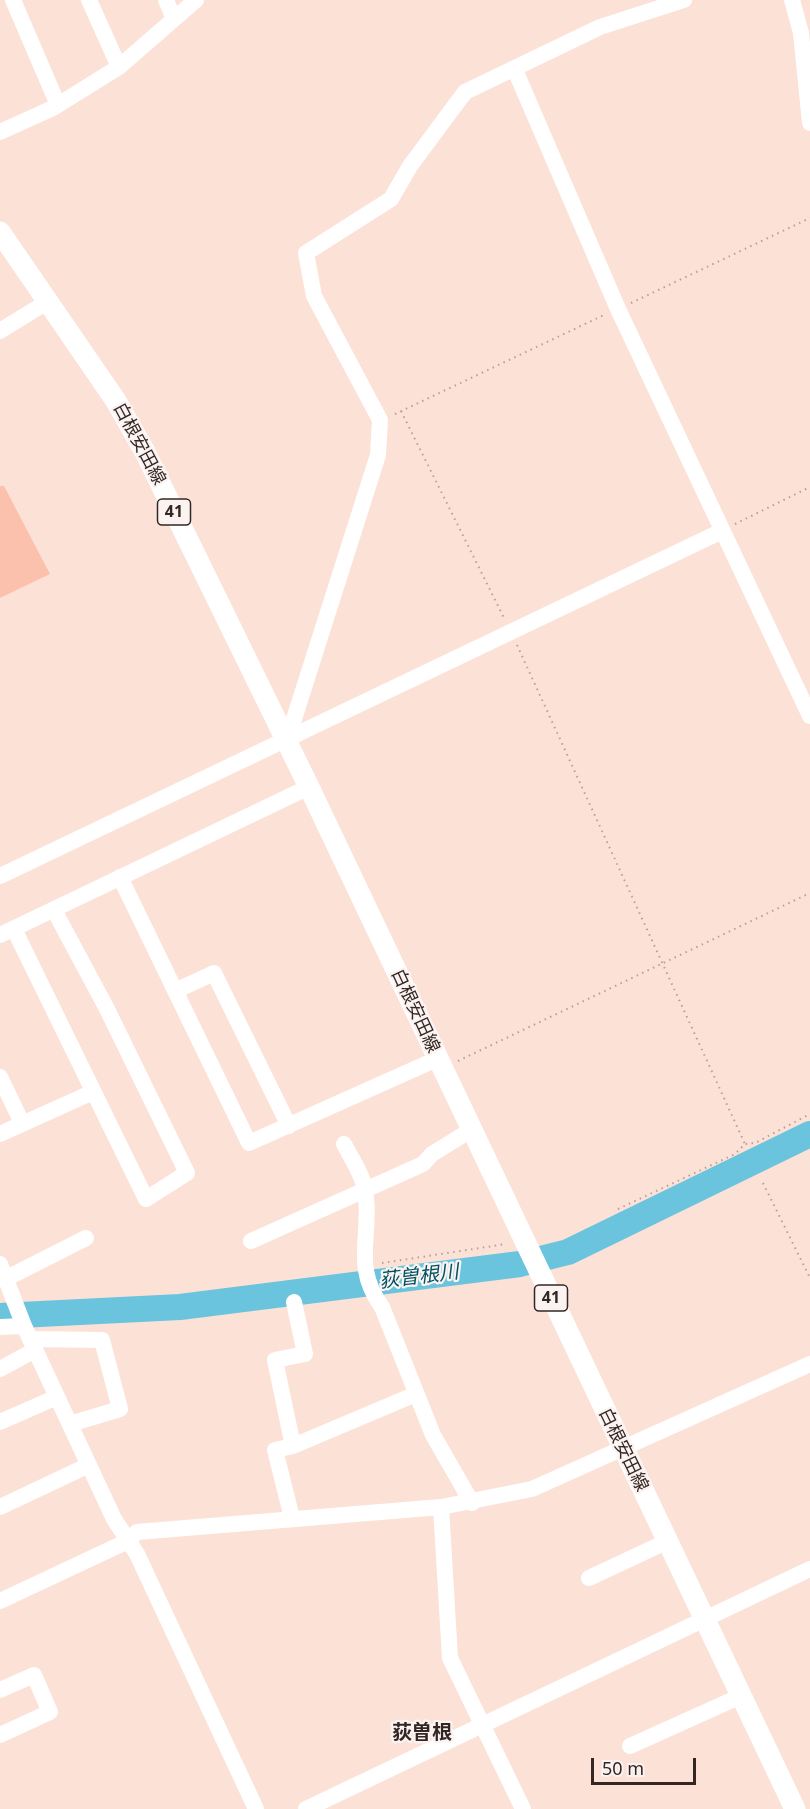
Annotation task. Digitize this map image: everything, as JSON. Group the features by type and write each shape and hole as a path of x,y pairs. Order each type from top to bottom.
{"main road":[{"name":"白根安田線","path":"0,232 116,401 145,452 287,741 795,1809"}],"street":[{"path":"13,0 58,105"},
{"path":"89,0 119,67"},
{"path":"166,0 174,19"},
{"path":"0,132 58,105 119,67 196,0"},
{"path":"792,0 801,33 810,123"},
{"path":"287,741 378,455 380,420 314,296 306,253 391,199 410,166 465,92 515,70 600,27 679,1"},
{"path":"515,70 618,309 810,716"},
{"path":"0,331 44,298"},
{"path":"0,876 287,741 722,531"},
{"path":"54,910 107,1009 187,1173 146,1199 93,1092 7,932 309,787"},
{"path":"120,878 249,1143 440,1064"},
{"path":"175,991 214,972 289,1126"},
{"path":"0,1077 22,1123"},
{"path":"0,1134 93,1092"},
{"path":"251,1241 423,1164 432,1154 471,1130"},
{"path":"344,1143 365,1190 365,1269 369,1290 382,1307 433,1435 472,1503"},
{"path":"86,1238 4,1271 30,1339 114,1519 137,1554 256,1809"},
{"path":"293,1446 275,1360 305,1354 294,1302"},
{"path":"0,1327 30,1339 102,1340 120,1409 70,1424"},
{"path":"0,1369 30,1339"},
{"path":"0,1601 128,1541 137,1532 441,1507 472,1503 532,1489 810,1364"},
{"path":"292,1518 275,1450 293,1446 416,1394"},
{"path":"0,1422 57,1397"},
{"path":"0,1507 89,1465"},
{"path":"441,1507 450,1658 523,1809"},
{"path":"589,1578 668,1541"},
{"path":"306,1809 810,1569"},
{"path":"0,1690 34,1675 50,1712 0,1735"},
{"path":"630,1746 741,1696"}],"path":[{"path":"745,1144 511,631 401,411 810,218"},
{"path":"722,531 810,487"},
{"path":"440,1064 663,963 810,893"},
{"path":"618,1209 735,1154 745,1144 755,1143 810,1114"},
{"path":"764,1183 810,1278"},
{"path":"365,1269 524,1241"}],"shaded area":[{"path":"0,486 4,486 50,574 0,598"}],"waterway":[{"name":"荻曽根川","path":"0,1316 180,1307 520,1264 568,1252 810,1134"}],"district":[{"name":"荻曽根","path":"422,1733"}]}
